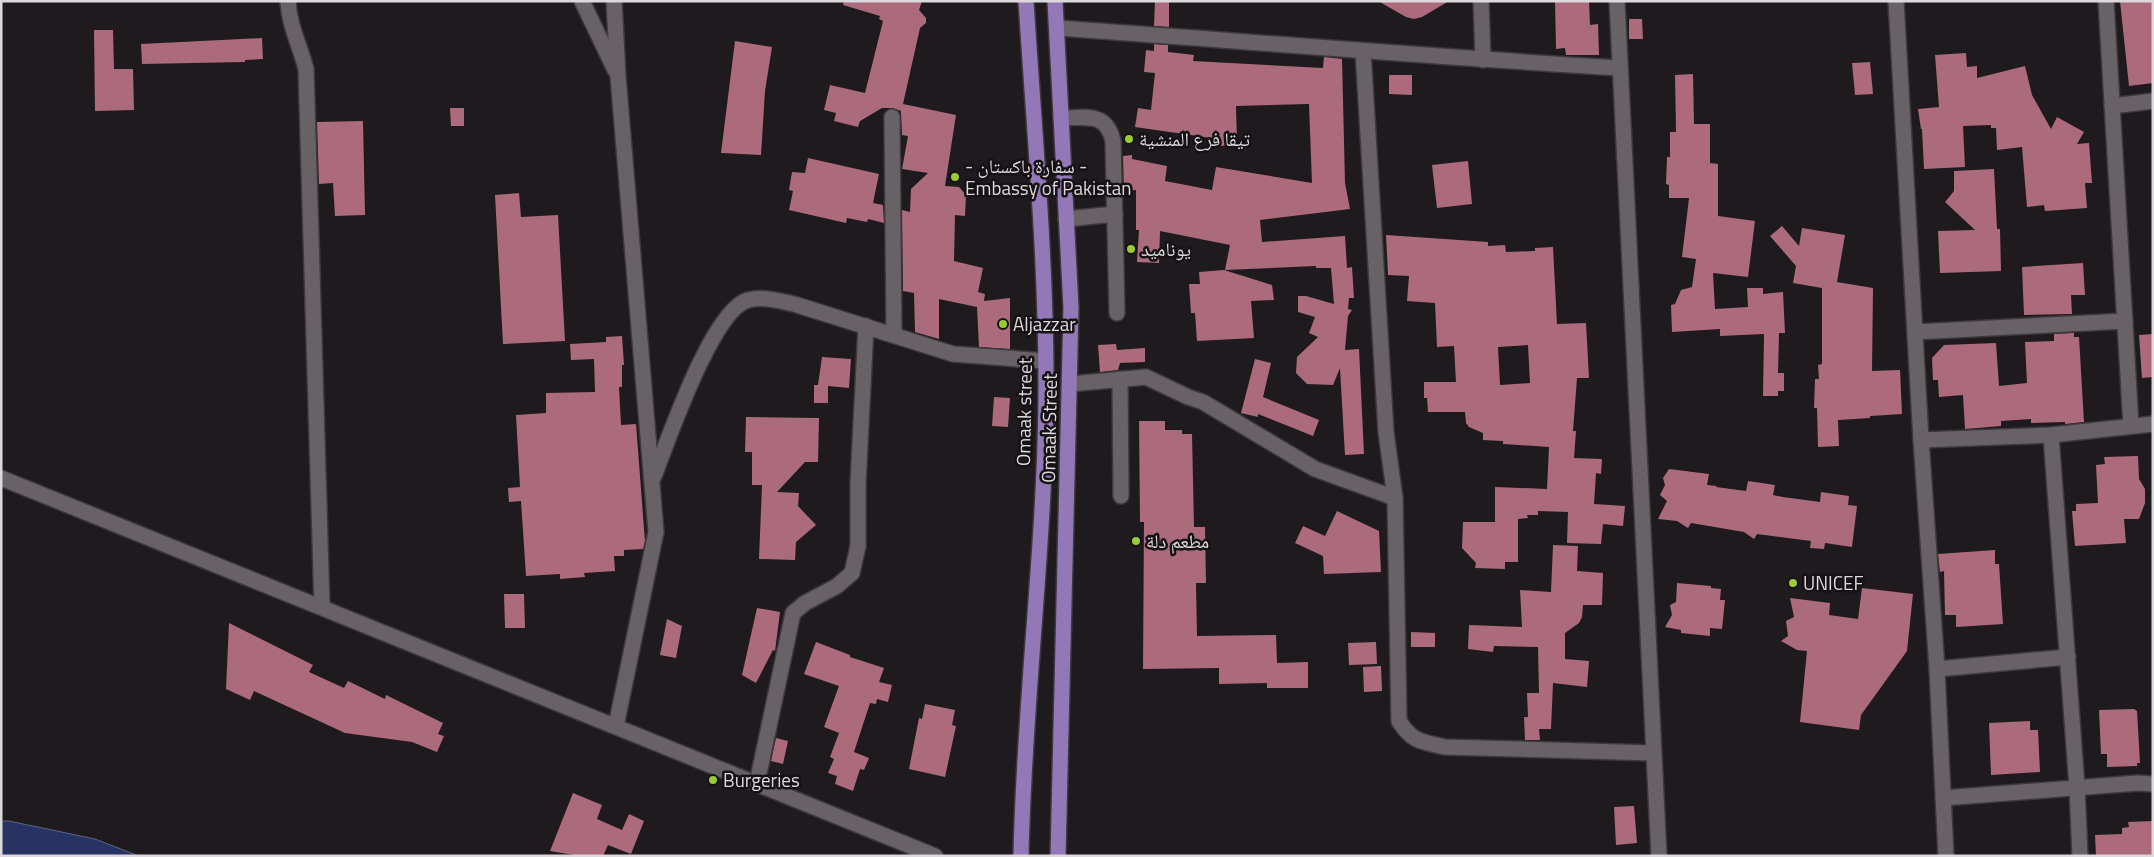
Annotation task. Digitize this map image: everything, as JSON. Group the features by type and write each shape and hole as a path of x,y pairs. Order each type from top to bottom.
{"main road":[{"name":"Omaak street","path":"1021,856 1022,794 1043,470 1046,361 1045,300 1026,1"},
{"name":"Omaak Street","path":"1055,1 1070,308 1070,384 1058,856"}],"street":[{"path":"288,1 289,18 300,46 306,70 322,607"},
{"path":"582,1 618,76"},
{"path":"614,1 618,76 656,532 616,726"},
{"path":"1480,1 1483,60"},
{"path":"1617,1 1659,856"},
{"path":"1896,1 1937,669 1946,856"},
{"path":"2106,1 2131,426"},
{"path":"1057,28 1483,60 1620,68"},
{"path":"1362,51 1386,432 1395,498 1399,721 1407,733 1420,742 1445,747 1653,753"},
{"path":"2112,106 2153,101"},
{"path":"892,118 894,335"},
{"path":"1061,118 1096,118 1105,122 1111,131 1113,141 1117,312"},
{"path":"1066,219 1115,214"},
{"path":"652,480 704,353 728,316 747,300 771,299 794,304 953,354 1046,361"},
{"path":"1915,332 2125,321"},
{"path":"757,783 793,613 805,603 837,586 852,574 858,546 858,464 866,326"},
{"path":"1070,384 1146,377 1203,402 1315,469 1395,498"},
{"path":"1120,379 1121,496"},
{"path":"1922,440 2051,435 2153,424"},
{"path":"2051,435 2077,787 2080,856"},
{"path":"1,478 935,856"},
{"path":"1937,669 2068,657"},
{"path":"1943,798 2077,787 2138,783 2153,784"}],"water":[{"path":"1,821 9,821 95,839 139,856 1,856"}],"building":[{"path":"844,1 922,1 919,10 926,18 926,23 920,28 903,104 956,115 945,186 959,187 966,195 965,216 955,215 954,261 983,268 978,292 985,294 984,301 1010,298 1010,349 979,347 977,307 939,299 939,339 915,332 914,293 903,291 902,210 910,212 911,189 928,173 902,169 908,136 902,135 901,111 892,108 882,108 860,121 858,127 834,121 836,113 824,110 830,85 865,93 883,21 879,19 880,16 843,5"},
{"path":"1155,1 1169,1 1169,27 1154,26"},
{"path":"1378,1 1449,1 1422,17 1414,19 1406,17"},
{"path":"1555,1 1589,1 1590,25 1598,24 1599,55 1566,55 1565,48 1556,49"},
{"path":"2120,1 2153,1 2153,83 2129,86"},
{"path":"1629,19 1642,19 1643,39 1629,39"},
{"path":"94,30 113,30 114,69 133,69 134,110 95,111"},
{"path":"262,38 263,59 245,60 245,62 142,64 141,44"},
{"path":"735,41 772,47 765,91 761,155 721,153"},
{"path":"1154,44 1168,45 1168,52 1194,55 1193,61 1323,68 1324,57 1342,59 1345,183 1350,209 1260,220 1262,242 1345,236 1347,268 1352,267 1354,298 1349,298 1348,309 1352,310 1348,316 1345,350 1359,349 1364,454 1345,455 1340,368 1333,385 1307,384 1296,373 1297,357 1318,337 1309,333 1315,317 1298,312 1298,296 1306,296 1334,304 1331,268 1316,268 1316,266 1225,270 1230,245 1160,231 1159,263 1137,262 1139,230 1136,230 1136,190 1124,191 1123,156 1132,155 1132,159 1167,166 1165,181 1212,190 1216,167 1312,183 1309,104 1236,106 1237,145 1220,146 1219,139 1135,127 1138,108 1151,110 1155,73 1144,72 1146,50 1154,51"},
{"path":"1966,53 1967,67 1977,66 1977,78 2025,66 2032,95 2051,129 2057,117 2084,132 2077,144 2089,143 2092,183 2085,183 2087,208 2045,211 2044,205 2027,207 2022,147 1997,150 1996,128 1991,128 1991,125 1963,126 1965,167 1924,169 1922,129 1918,109 1939,107 1935,55"},
{"path":"1870,62 1873,94 1855,95 1852,63"},
{"path":"1693,74 1694,124 1710,124 1710,163 1718,164 1718,216 1755,221 1748,277 1713,273 1715,309 1748,307 1747,288 1763,288 1763,294 1783,292 1785,333 1779,333 1778,373 1784,373 1784,391 1778,391 1778,396 1763,396 1764,334 1720,336 1720,329 1672,332 1671,305 1675,304 1681,290 1692,287 1696,259 1682,257 1689,198 1669,198 1669,185 1666,184 1667,157 1670,157 1670,132 1676,132 1675,75"},
{"path":"1389,75 1412,75 1412,95 1389,94"},
{"path":"450,108 464,108 464,126 451,126"},
{"path":"363,121 365,215 335,216 333,183 319,184 317,122"},
{"path":"808,158 879,174 873,203 883,205 884,223 868,219 867,222 847,218 846,223 789,210 793,191 789,190 792,172 805,173"},
{"path":"1468,161 1472,204 1437,208 1432,165"},
{"path":"1994,169 1997,229 2000,229 2001,271 1940,273 1938,231 1975,230 1945,202 1954,191 1954,171"},
{"path":"519,193 521,217 558,215 565,341 503,344 495,195"},
{"path":"1782,226 1799,246 1802,228 1845,235 1837,282 1873,288 1872,371 1900,370 1902,414 1838,420 1839,446 1818,447 1817,408 1814,408 1815,379 1819,379 1818,365 1822,364 1822,288 1793,283 1796,266 1770,236"},
{"path":"1386,235 1488,242 1488,246 1505,245 1506,252 1535,251 1535,248 1553,247 1557,324 1586,323 1589,378 1577,378 1573,431 1576,431 1574,458 1602,459 1601,474 1596,473 1594,504 1625,506 1623,526 1603,524 1601,544 1567,543 1568,512 1538,511 1538,515 1527,515 1528,518 1518,519 1518,562 1505,562 1505,569 1475,568 1476,563 1462,548 1463,522 1495,522 1495,487 1547,489 1549,447 1503,444 1503,441 1483,440 1483,433 1469,427 1466,423 1465,412 1428,412 1427,398 1424,398 1424,382 1456,382 1454,346 1437,347 1435,303 1407,301 1409,276 1388,275","holes":["1528,345 1530,383 1500,385 1498,347"]},
{"path":"2083,263 2085,295 2071,295 2072,314 2024,315 2022,267"},
{"path":"1224,270 1272,285 1274,300 1251,301 1254,338 1197,341 1195,313 1191,313 1189,284 1200,284 1199,272"},
{"path":"2074,333 2074,337 2079,337 2084,422 2065,424 2065,422 2031,423 2031,419 2001,421 2001,426 1965,429 1963,395 1939,397 1938,380 1933,380 1932,358 1944,345 1996,343 1999,386 2027,383 2025,342 2054,341 2054,334"},
{"path":"2153,334 2153,377 2142,378 2139,335"},
{"path":"622,336 624,365 622,365 622,387 619,387 621,425 636,424 645,541 643,549 624,550 624,556 614,556 615,571 584,573 585,577 560,579 560,574 526,576 521,501 509,502 508,488 520,487 516,415 546,413 546,393 595,392 594,359 571,360 570,344 606,342 606,337"},
{"path":"1116,344 1117,350 1145,348 1145,362 1120,363 1118,370 1100,372 1098,345"},
{"path":"822,357 851,359 849,388 828,386 828,403 814,403 814,385 818,385"},
{"path":"1255,359 1271,363 1263,397 1319,420 1313,436 1258,414 1258,417 1241,413"},
{"path":"994,397 1010,398 1008,427 992,426"},
{"path":"746,417 819,418 818,462 805,462 777,492 799,493 798,506 816,525 796,542 795,560 759,559 762,485 752,485 752,452 745,452"},
{"path":"1139,421 1165,421 1165,430 1182,430 1182,434 1192,434 1194,527 1205,527 1206,583 1196,583 1197,636 1276,635 1277,663 1308,662 1308,688 1267,688 1267,683 1219,684 1219,668 1143,669 1144,522 1140,522"},
{"path":"2138,456 2139,479 2145,489 2145,503 2139,519 2124,519 2126,543 2075,546 2072,511 2076,511 2076,504 2098,503 2096,465 2105,464 2104,457"},
{"path":"1669,469 1709,474 1707,485 1716,487 1746,491 1748,481 1775,485 1773,495 1783,497 1820,502 1821,492 1849,496 1848,505 1857,506 1852,547 1825,543 1824,549 1810,548 1811,541 1757,534 1754,539 1744,532 1691,523 1688,528 1677,521 1658,519 1667,501 1660,495 1665,485 1663,478"},
{"path":"1337,511 1379,531 1381,572 1324,574 1323,556 1295,543 1303,526 1325,536"},
{"path":"1553,545 1578,546 1577,571 1603,573 1602,605 1583,605 1582,617 1579,623 1565,633 1565,659 1589,661 1587,687 1553,683 1551,729 1539,729 1540,740 1525,740 1524,717 1528,717 1527,693 1539,693 1538,647 1494,646 1493,652 1468,649 1469,625 1522,627 1520,590 1551,592"},
{"path":"1995,550 1995,564 1999,564 2003,624 1956,627 1956,615 1945,615 1944,571 1940,572 1938,554"},
{"path":"1677,583 1711,586 1711,588 1721,589 1720,600 1725,600 1722,629 1710,628 1710,636 1681,633 1681,630 1665,627 1672,615 1670,605 1676,602"},
{"path":"1862,588 1913,594 1907,651 1861,715 1859,730 1800,722 1807,651 1797,650 1781,641 1788,636 1786,621 1794,617 1790,598 1830,603 1829,615 1858,619"},
{"path":"504,594 524,594 525,628 505,628"},
{"path":"757,608 780,612 775,651 773,650 756,683 742,675"},
{"path":"667,619 682,626 676,658 660,655"},
{"path":"229,623 313,665 309,672 344,688 348,681 385,699 386,695 443,723 438,734 444,736 437,752 412,742 345,733 254,691 250,700 226,689"},
{"path":"1411,632 1435,633 1435,647 1411,647"},
{"path":"816,642 850,655 850,657 884,668 879,682 892,685 888,702 877,699 876,704 870,703 854,752 869,758 864,770 860,769 853,791 835,784 837,776 828,773 834,759 830,757 839,733 824,727 839,686 804,674"},
{"path":"1376,642 1377,664 1349,665 1348,643"},
{"path":"1381,666 1382,691 1364,692 1363,667"},
{"path":"925,704 955,710 952,725 956,726 945,777 909,769 919,718 922,719"},
{"path":"2134,709 2137,711 2140,763 2137,763 2137,766 2107,767 2107,754 2101,754 2099,710"},
{"path":"2030,721 2030,730 2038,730 2040,772 1991,775 1989,723"},
{"path":"776,738 788,741 783,764 771,761"},
{"path":"573,793 602,805 597,819 622,830 629,814 644,821 631,854 608,845 603,856 580,856 550,851"},
{"path":"1634,806 1637,843 1616,845 1614,807"},
{"path":"2153,821 2153,856 2096,856 2095,835 2122,834 2122,828 2129,827 2128,822"}],"place":[{"name":"تيقا فرع المنشية","path":"1129,139"},
{"name":"- سفارة باكستان - Embassy of Pakistan","path":"955,177"},
{"name":"يوناميد","path":"1131,249"},
{"name":"Aljazzar","path":"1003,324"},
{"name":"مطعم دلة","path":"1136,541"},
{"name":"UNICEF","path":"1793,583"},
{"name":"Burgeries","path":"713,780"}]}
